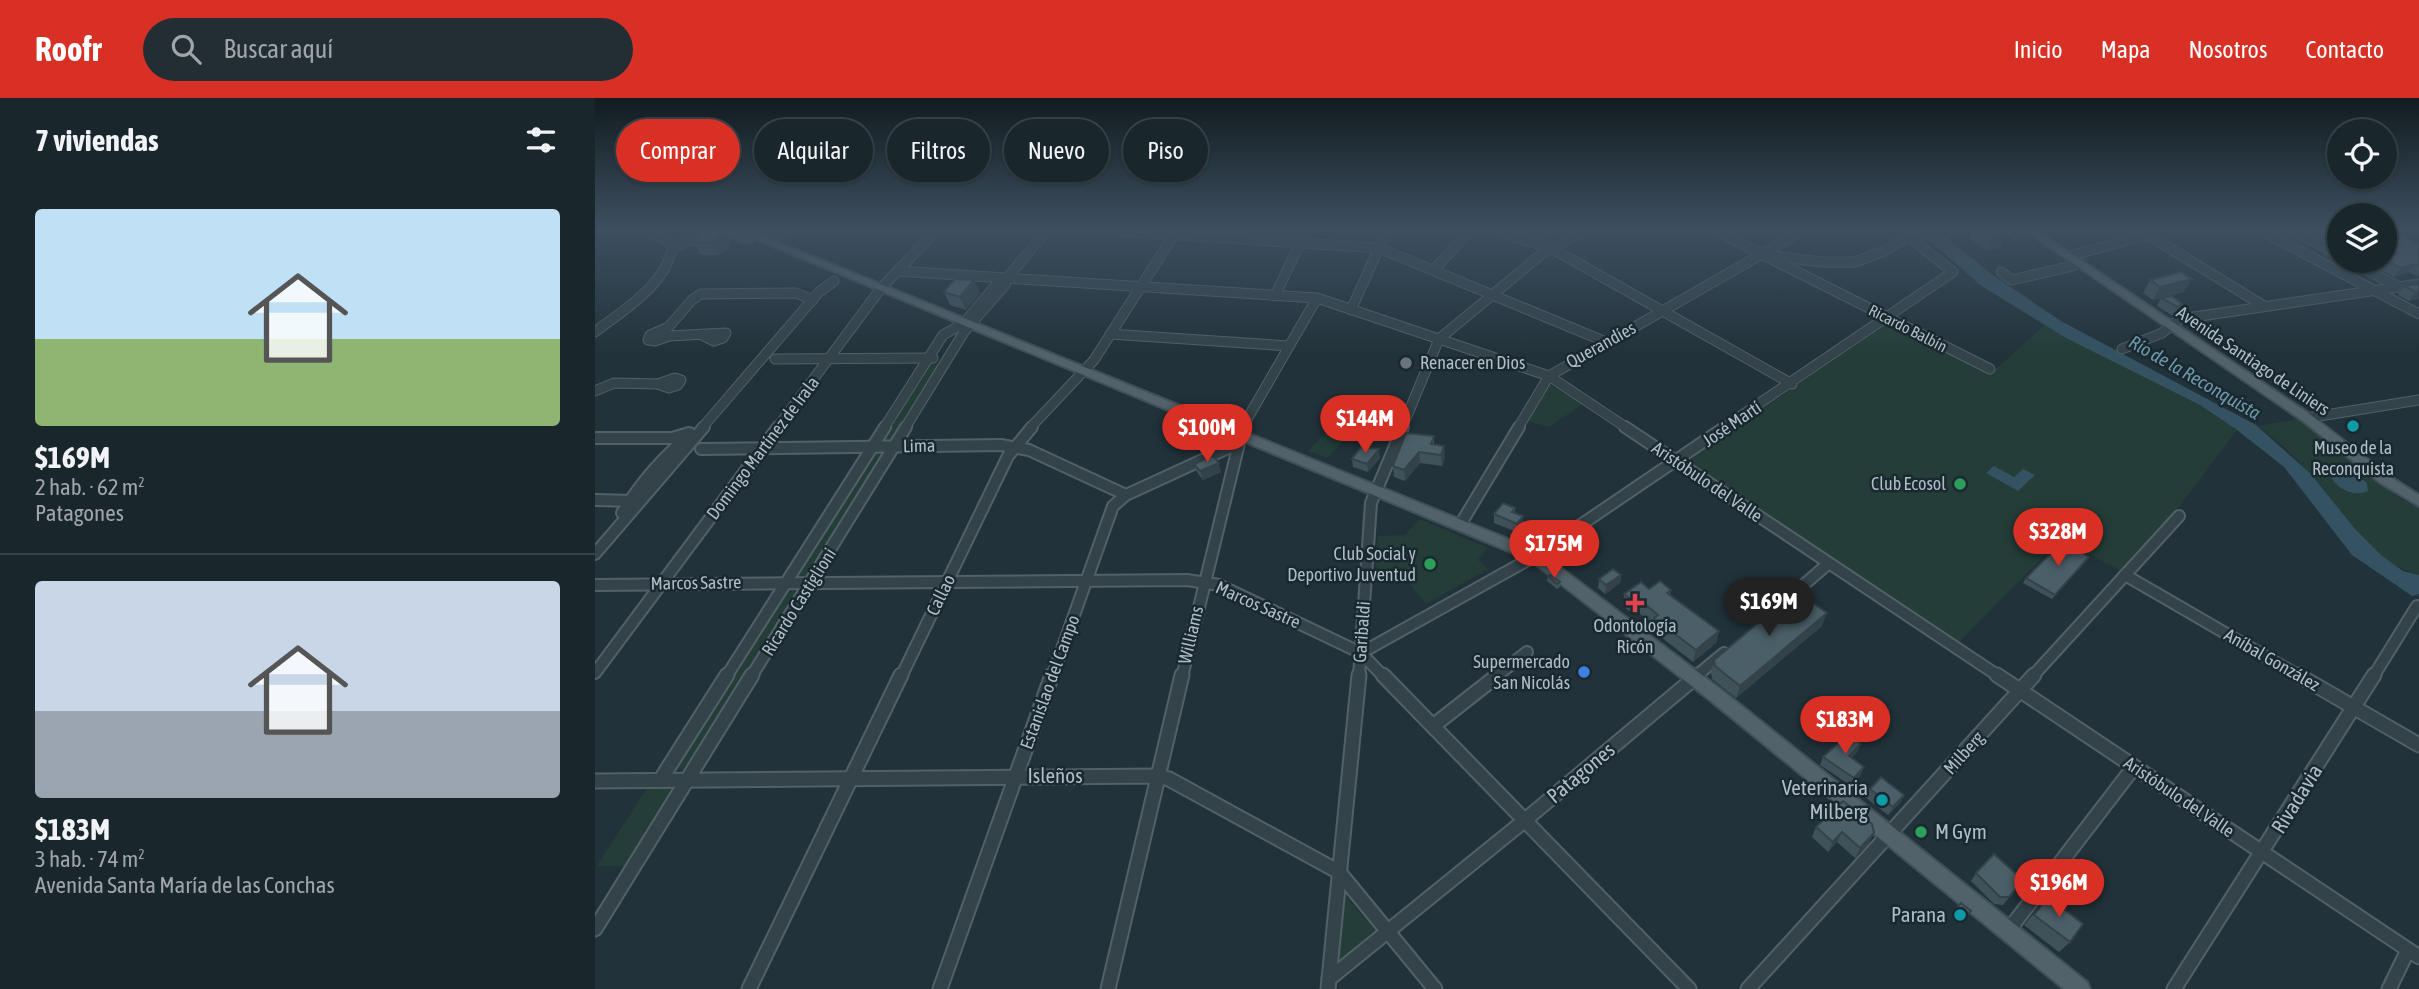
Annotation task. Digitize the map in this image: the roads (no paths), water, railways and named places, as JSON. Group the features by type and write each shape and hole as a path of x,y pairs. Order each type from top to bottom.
{"main road":[{"path":"831,272 880,290"},
{"path":"838,272 951,322 968,324 1238,440 1376,490 1535,556 1694,678 2080,989"},
{"name":"Avenida Santiago de Liniers","path":"2092,272 2308,418 2384,479 2419,501"}],"street":[{"path":"595,332 662,272"},
{"name":"Domingo Martínez de Irala","path":"595,673 880,290 896,272"},
{"name":"Aristóbulo del Valle","path":"906,272 1317,298 1549,376 2414,954"},
{"name":"Ricardo Castiglioni","path":"595,929 968,324 1006,285 1012,272"},
{"name":"Callao","path":"749,989 1015,447 1083,372 1150,272"},
{"path":"1275,296 1287,272"},
{"path":"1350,310 1368,272"},
{"path":"1438,272 1606,342"},
{"name":"Garibaldi","path":"1329,984 1361,653 1371,503 1439,339 1518,272"},
{"path":"1589,272 1792,384"},
{"name":"Querandíes","path":"1460,525 1549,376 1730,272"},
{"name":"Ricardo Balbín","path":"1796,272 1990,369"},
{"name":"José Martí","path":"1361,653 1535,556 1889,318 1953,272"},
{"path":"2001,272 2012,280 2048,272"},
{"path":"2208,272 2264,306"},
{"path":"2340,272 2419,314"},
{"path":"2373,273 2399,287"},
{"path":"595,554 636,501 810,298 831,280"},
{"path":"2122,349 2162,333 2180,318 2419,284"},
{"path":"704,336 667,332 695,297 707,293 800,293 810,298"},
{"name":"Williams","path":"1108,989 1238,440 1317,298"},
{"name":"Ricardo Castiglioni","path":"661,779 943,335 968,324"},
{"path":"1110,334 1289,346"},
{"path":"775,359 948,358"},
{"path":"595,389 614,383 658,384"},
{"path":"2308,418 2419,400"},
{"path":"595,438 674,442 692,435"},
{"path":"1126,495 1238,440"},
{"path":"595,545 636,501 674,442"},
{"name":"Lima","path":"701,449 1015,447 1028,450 1126,495"},
{"name":"Estanislao del Campo","path":"940,989 1113,506 1126,495"},
{"path":"595,500 636,501"},
{"name":"Milberg","path":"1748,989 2179,516"},
{"path":"1756,625 1829,563"},
{"name":"Aníbal González","path":"2125,575 2419,744"},
{"name":"Marcos Sastre","path":"595,585 1187,580 1219,585 1361,653 1689,989"},
{"name":"Rivadavia","path":"2174,989 2263,853 2417,606"},
{"name":"Patagones","path":"1329,984 1388,931 1524,821 1735,643"},
{"path":"1433,726 1527,652"},
{"path":"2008,930 2134,767"},
{"name":"Isleños","path":"595,781 1157,776 1169,779 1339,872 1435,989"},
{"path":"2389,989 2414,954"}],"water":[{"name":"Río de la Reconquista","path":"1965,272 1988,272 2061,321 2256,425 2310,473 2356,530 2381,555 2403,571 2419,575 2419,594 2412,596 2352,555 2284,467 2237,430 2200,405 2066,338 1980,285"},
{"path":"1994,466 2014,477 2023,469 2035,475 2018,491 1986,473"},
{"path":"2337,471 2355,474 2367,483 2368,491 2352,493 2342,489 2331,477"}],"place":[{"name":"Renacer en Dios","path":"1406,363"},
{"name":"Museo de la Reconquista","path":"2353,426"},
{"name":"Club Ecosol","path":"1960,484"},
{"name":"Club Social y Deportivo Juventud","path":"1430,564"},
{"name":"Odontología Ricón","path":"1635,603"},
{"name":"Supermercado San Nicolás","path":"1584,672"},
{"name":"Veterinaria Milberg","path":"1882,800"},
{"name":"M Gym","path":"1921,832"},
{"name":"Parana","path":"1960,915"}]}
